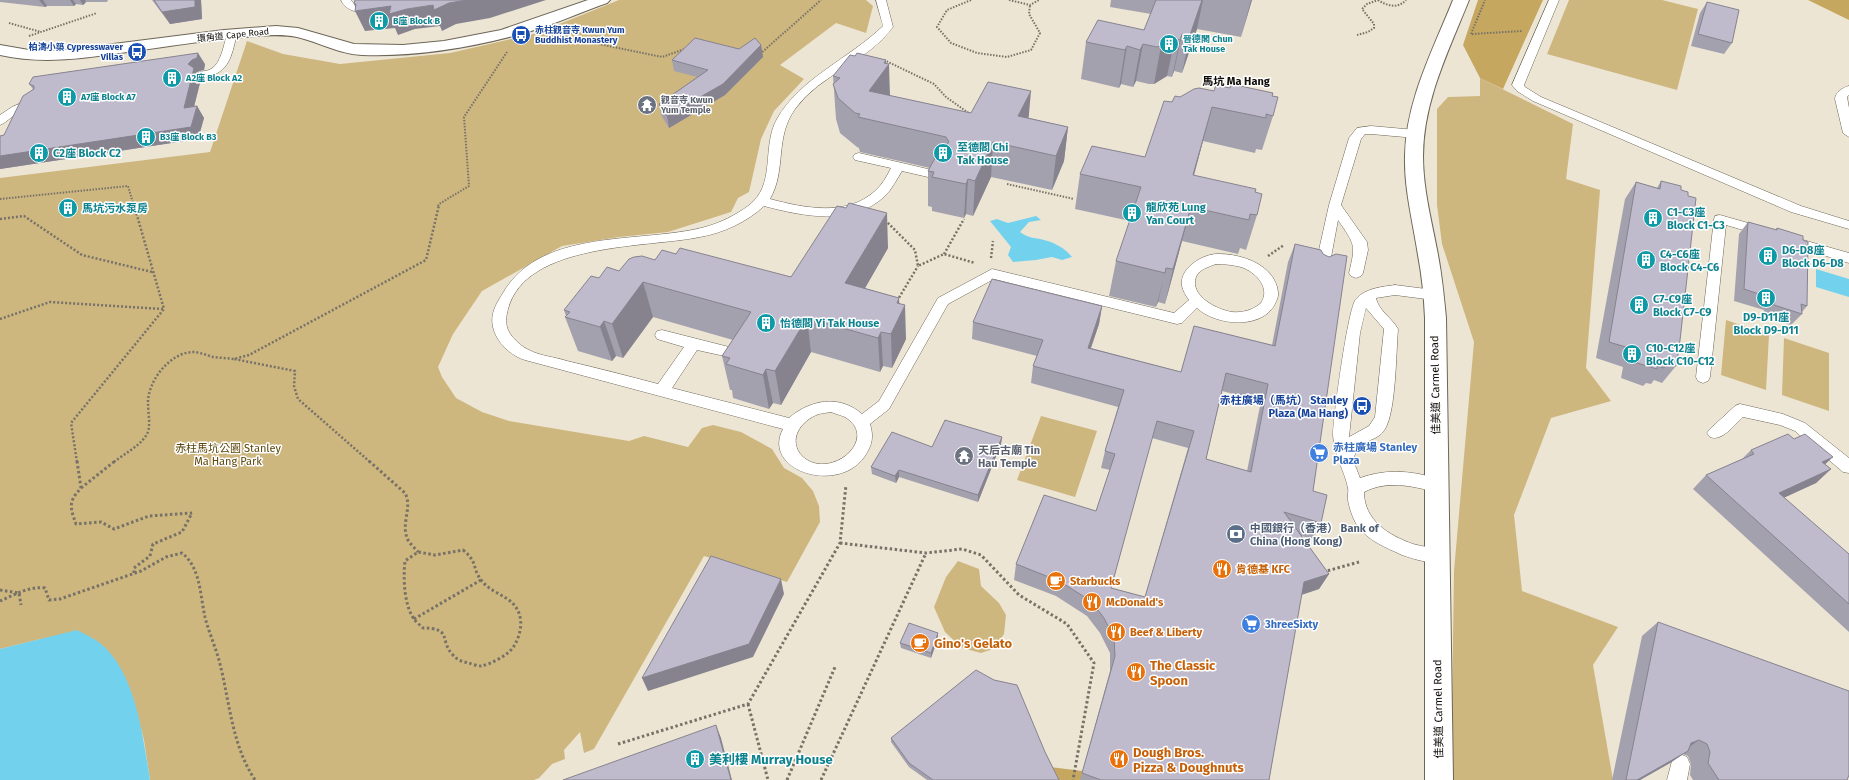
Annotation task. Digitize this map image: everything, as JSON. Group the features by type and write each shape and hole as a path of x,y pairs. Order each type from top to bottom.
{"street":[{"name":"環角道 Cape Road","path":"0,50 29,55 67,55 261,31 284,31 302,34 351,49 408,49 449,44 504,33 548,20 602,0"},
{"name":"佳美道 Carmel Road","path":"1439,780 1436,372 1434,295 1428,252 1416,201 1414,174 1416,134 1425,96 1462,0"}],"lane":[{"path":"346,0 348,5 356,9 389,7"},
{"path":"791,425 525,355 507,343 500,330 499,320 504,302 515,284 540,265 560,256 584,249 685,235 713,229 738,218 762,201 769,191 772,181 773,146 778,127 788,110 812,86 861,50 888,27 881,0"},
{"path":"1554,0 1518,85 1521,89 1537,99 1796,209 1849,225"},
{"path":"202,74 216,70 224,61 232,34"},
{"path":"1849,89 1841,96 1841,99 1849,134"},
{"path":"0,121 16,109 36,99"},
{"path":"1322,268 1335,205 1355,138 1361,131 1372,130 1416,134"},
{"path":"859,158 941,176"},
{"path":"762,201 791,208 830,213 857,207 878,196 899,166"},
{"path":"1335,205 1360,242 1361,250 1356,273"},
{"path":"1703,377 1720,219 1849,258"},
{"path":"1215,259 1234,261 1252,267 1266,279 1272,292 1271,301 1266,308 1256,314 1245,317 1231,317 1218,314 1196,301 1190,292 1188,283 1190,274 1200,265 1215,259"},
{"path":"862,422 884,405 943,301 992,274 1177,319 1196,301"},
{"path":"1434,295 1396,290 1378,292 1369,295 1360,303 1353,333 1341,435 1345,460 1356,488 1356,500 1363,520 1375,533 1388,541 1412,551 1437,556"},
{"path":"1345,460 1349,448 1354,441 1374,432 1380,427 1383,417 1391,329 1388,323 1370,304 1369,295"},
{"path":"662,335 729,352"},
{"path":"662,390 694,344"},
{"path":"824,407 844,409 855,415 862,422 866,432 865,444 861,452 848,464 829,470 815,469 802,465 789,451 787,440 791,425 799,416 811,410 824,407"},
{"path":"1715,433 1740,410 1776,419 1800,427 1849,467"},
{"path":"1356,488 1372,480 1391,477 1436,484"}],"path":[{"path":"759,55 821,0"},
{"path":"971,0 947,10 937,27 951,43 977,53 1006,57 1031,50 1040,33 1029,14 1030,5"},
{"path":"1009,0 1030,5 1039,0"},
{"path":"1357,35 1368,32 1374,28 1374,24 1362,9 1363,6 1378,0 1390,6 1398,6 1406,0"},
{"path":"24,38 97,13"},
{"path":"9,23 41,32"},
{"path":"1472,34 1520,32 1527,30"},
{"path":"556,35 662,57 691,47"},
{"path":"234,359 249,355 426,260 439,204 469,186 464,117 511,46"},
{"path":"861,50 934,84 946,97 972,117"},
{"path":"1007,184 1074,199"},
{"path":"0,199 128,186 164,309"},
{"path":"857,207 887,221 915,250 918,266"},
{"path":"0,219 24,216 82,255 152,272"},
{"path":"895,305 918,266 944,254 964,220"},
{"path":"944,254 980,264"},
{"path":"0,319 50,302 164,309"},
{"path":"81,488 71,423 164,309"},
{"path":"134,573 134,568 150,556 153,544 182,532 192,513 149,516 140,518 114,529 101,522 76,524 70,503 71,498 81,488 146,437 148,427 148,396 150,388 158,374 170,362 184,354 195,352 295,371 293,383 298,399 405,493 409,500 404,530 408,541 418,552 435,554 463,550 472,557 481,580 492,590 508,599 520,614 521,633 513,648 496,660 480,666 462,661 452,655 442,632 434,628 423,628 414,619 403,579 405,561 418,552"},
{"path":"618,744 748,704 840,543 848,464"},
{"path":"840,543 926,553 962,549 981,555 1020,595 1067,624 1094,663 1073,780"},
{"path":"0,601 19,593 40,587 45,588 49,600 60,599 134,573 166,556 178,553 184,554 192,562 209,634 220,662 237,746 255,780"},
{"path":"821,780 926,553"},
{"path":"1317,574 1360,562"},
{"path":"414,619 481,580"},
{"path":"0,590 8,590 19,593"},
{"path":"19,593 21,605"},
{"path":"786,780 835,667"},
{"path":"748,704 768,780"}],"green space":[{"name":"赤柱馬坑公園 Stanley Ma Hang Park","path":"619,0 866,0 873,6 866,33 836,23 780,65 804,79 774,111 761,139 749,192 738,198 731,212 668,232 619,237 562,246 482,291 453,334 438,367 442,377 456,398 482,412 509,421 629,441 644,436 688,447 702,428 713,425 741,432 772,449 784,468 802,478 813,491 819,506 820,522 787,582 704,556 594,749 584,753 580,732 564,750 565,759 552,764 539,778 534,780 150,780 144,740 133,698 41,639 0,649 0,178 210,152 247,41 283,54 340,64 450,53 537,33"},
{"path":"1569,0 1662,0 1698,9 1677,90 1547,54"},
{"path":"1480,78 1573,124 1566,179 1600,190 1586,368 1611,401 1551,418 1514,515 1522,591 1618,627 1593,665 1613,780 1451,780 1454,571 1474,342 1442,244 1437,205 1437,109 1448,97 1480,96"},
{"path":"1726,320 1769,335 1766,390 1721,375"},
{"path":"1784,338 1829,353 1829,411 1782,395"},
{"path":"1041,416 1097,431 1075,497 1017,480"},
{"path":"958,561 979,569 981,586 999,603 1006,615 1004,634 993,649 981,653 962,648 945,632 934,607 946,577"}],"shaded area":[{"path":"1478,0 1543,0 1503,89 1480,78 1463,45"},
{"path":"1808,0 1849,0 1849,20"},
{"path":"1050,767 1115,775 1217,780 1037,780"}],"water":[{"path":"1036,216 1041,220 1029,222 1020,232 1029,237 1056,244 1072,257 1062,260 1052,257 1013,262 1008,255 1011,247 990,221 997,219 1008,223"},
{"path":"1816,269 1849,279 1849,297 1816,287"},
{"path":"77,630 101,644 113,656 122,671 130,688 141,726 150,780 0,780 0,649"}],"building":[{"path":"154,0 195,0 195,7 162,12"},
{"path":"355,0 467,0 449,3 434,10 433,5 407,9 389,14 391,6 355,11"},
{"path":"1156,0 1202,0 1190,35 1182,34 1180,40 1175,39 1157,47 1143,44 1140,50 1127,46 1125,50 1086,42 1098,20 1144,30"},
{"path":"1707,2 1739,10 1732,43 1698,34"},
{"path":"695,38 739,49 755,38 761,45 723,84 667,116 659,104 708,70 672,60"},
{"path":"198,53 197,58 188,64 194,68 184,108 197,106 191,127 0,156 0,136 4,135 23,96 34,89 34,86 29,84 33,77"},
{"path":"857,53 886,60 884,63 889,64 869,91 971,113 988,82 1031,91 1018,116 1068,127 1056,156 993,142 975,181 968,179 966,184 932,177 934,172 928,171 941,147 946,146 949,142 946,137 858,117 860,114 855,113 838,98 833,84 840,78 833,76 850,55 855,56"},
{"path":"1231,84 1273,93 1272,96 1278,97 1273,116 1266,114 1266,118 1212,107 1193,175 1256,189 1255,192 1262,194 1257,215 1250,214 1249,220 1191,207 1173,269 1166,268 1165,273 1116,261 1141,187 1080,174 1092,146 1145,157 1164,101 1172,102 1175,96 1180,97 1194,89 1199,88 1214,91 1216,85 1230,88"},
{"path":"1661,181 1681,186 1681,190 1688,192 1688,196 1696,198 1676,366 1665,363 1664,368 1657,366 1657,369 1634,362 1636,350 1609,342 1636,182 1660,189"},
{"path":"849,203 887,213 845,283 899,298 897,303 905,305 891,334 881,332 878,338 807,318 775,371 766,369 763,375 726,364 730,358 722,356 751,312 643,282 612,324 604,321 600,327 565,317 570,312 564,310 591,276 599,278 607,267 619,271 629,259 634,257 642,256 655,260 662,250 676,254 680,248 791,277 837,206 846,208"},
{"path":"1748,222 1777,230 1777,228 1803,236 1803,240 1808,242 1807,306 1801,304 1802,314 1774,305 1774,299 1744,289"},
{"path":"1295,244 1321,250 1323,254 1329,257 1336,254 1347,256 1313,491 1327,495 1321,523 1284,512 1329,574 1304,582 1269,780 1101,780 1082,773 1115,656 1114,638 1104,618 1091,601 1059,581 1016,564 1044,495 1096,511 1115,454 1105,451 1124,390 1033,366 1043,340 973,322 992,279 1102,306 1088,348 1181,372 1194,326 1275,346","holes":["1226,373 1268,384 1251,472 1206,459","1157,421 1194,431 1145,597 1111,588"]},
{"path":"945,420 1002,437 978,495 899,470 895,476 871,467 892,432 932,447"},
{"path":"1788,434 1794,439 1805,434 1833,457 1822,462 1831,469 1779,493 1849,554 1849,604 1706,475 1754,454 1751,450"},
{"path":"711,556 781,579 749,644 642,678"},
{"path":"1658,622 1849,691 1849,775 1847,780 1719,780 1708,763 1710,752 1707,744 1699,740 1691,743 1688,751 1637,780 1626,780"},
{"name":"Gino's Gelato","path":"909,623 938,633 931,653 900,643"},
{"path":"976,670 994,680 1017,685 1045,752 1059,780 933,780 909,763 891,738"},
{"path":"716,725 731,780 563,780"}],"place":[{"name":"B座 Block B","path":"379,21"},
{"name":"赤柱觀音寺 Kwun Yum Buddhist Monastery","path":"521,35"},
{"name":"晉德閣 Chun Tak House","path":"1169,44"},
{"name":"柏濤小築 Cypresswaver Villas","path":"137,52"},
{"name":"A2座 Block A2","path":"172,78"},
{"name":"A7座 Block A7","path":"67,97"},
{"name":"觀音寺 Kwun Yum Temple","path":"647,105"},
{"name":"B3座 Block B3","path":"146,137"},
{"name":"C2座 Block C2","path":"39,153"},
{"name":"至德閣 Chi Tak House","path":"943,153"},
{"name":"馬坑污水泵房","path":"68,208"},
{"name":"龍欣苑 Lung Yan Court","path":"1132,213"},
{"name":"C1-C3座 Block C1-C3","path":"1653,218"},
{"name":"D6-D8座 Block D6-D8","path":"1768,256"},
{"name":"C4-C6座 Block C4-C6","path":"1646,260"},
{"name":"D9-D11座 Block D9-D11","path":"1766,298"},
{"name":"C7-C9座 Block C7-C9","path":"1639,305"},
{"name":"怡德閣 Yi Tak House","path":"766,323"},
{"name":"C10-C12座 Block C10-C12","path":"1632,354"},
{"name":"赤柱廣場（馬坑） Stanley Plaza (Ma Hang)","path":"1362,406"},
{"name":"赤柱廣場 Stanley Plaza","path":"1319,453"},
{"name":"天后古廟 Tin Hau Temple","path":"964,456"},
{"name":"中國銀行（香港） Bank of China (Hong Kong)","path":"1236,534"},
{"name":"肯德基 KFC","path":"1222,569"},
{"name":"Starbucks","path":"1056,581"},
{"name":"McDonald's","path":"1092,602"},
{"name":"3hreeSixty","path":"1251,624"},
{"name":"Beef & Liberty","path":"1116,632"},
{"name":"Gino's Gelato","path":"920,643"},
{"name":"The Classic Spoon","path":"1136,672"},
{"name":"美利樓 Murray House","path":"695,759"},
{"name":"Dough Bros. Pizza & Doughnuts","path":"1119,759"}],"district":[{"name":"馬坑 Ma Hang","path":"1236,81"}]}
